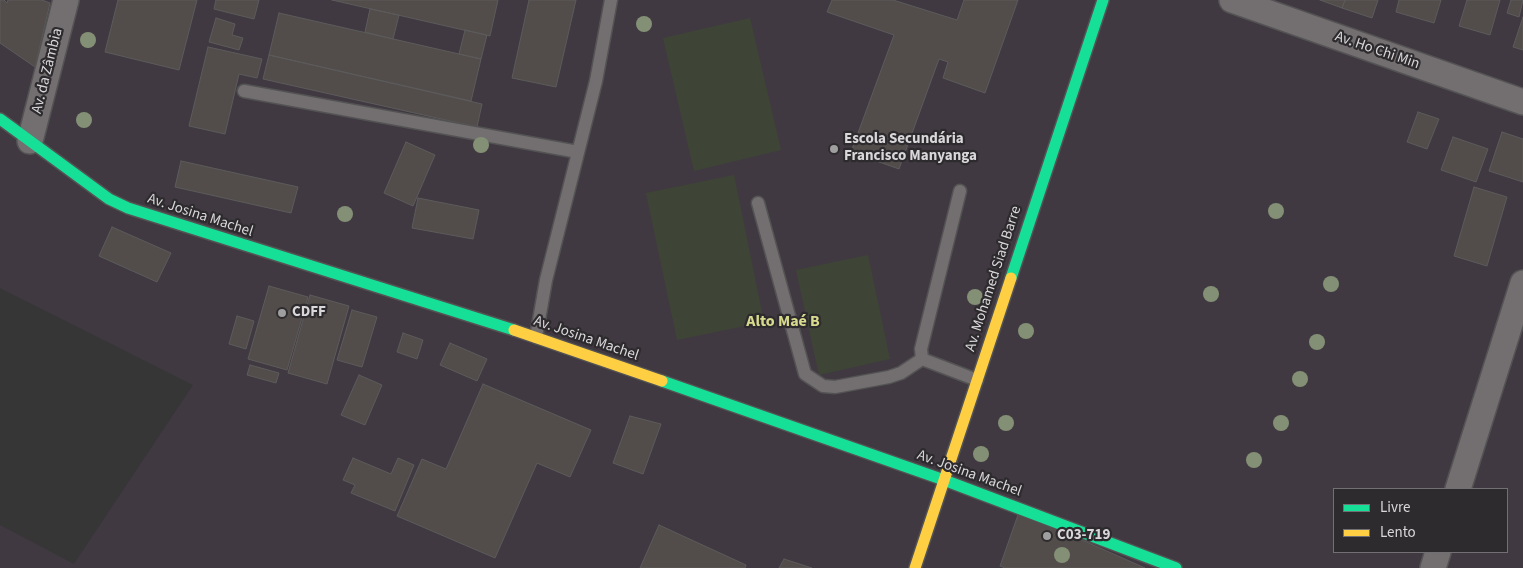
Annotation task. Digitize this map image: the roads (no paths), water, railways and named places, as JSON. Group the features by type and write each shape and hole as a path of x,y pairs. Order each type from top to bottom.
{"street":[{"name":"Av. da Zâmbia","path":"30,141 66,0"},
{"name":"Av. Mohamed Siad Barre","path":"915,568 1103,0"},
{"name":"Av. Ho Chi Min","path":"1232,0 1523,102"},
{"name":"Av. Josina Machel","path":"0,119 109,199 128,208 536,337 944,480 1176,568"},
{"path":"1458,488 1523,283"},
{"path":"1433,568 1438,553"}],"lane":[{"path":"536,337 546,280 596,81 612,0"},
{"path":"244,91 578,152"},
{"path":"922,359 921,349 960,191"},
{"path":"758,203 805,374 823,386 835,387 889,377 901,373 922,359"},
{"path":"922,359 977,380"}],"place":[{"name":"Escola Secundária Francisco Manyanga","path":"834,149"},
{"name":"CDFF","path":"282,313"},
{"name":"C03-719","path":"1047,536"}],"district":[{"name":"Alto Maé B","path":"783,322"}]}
